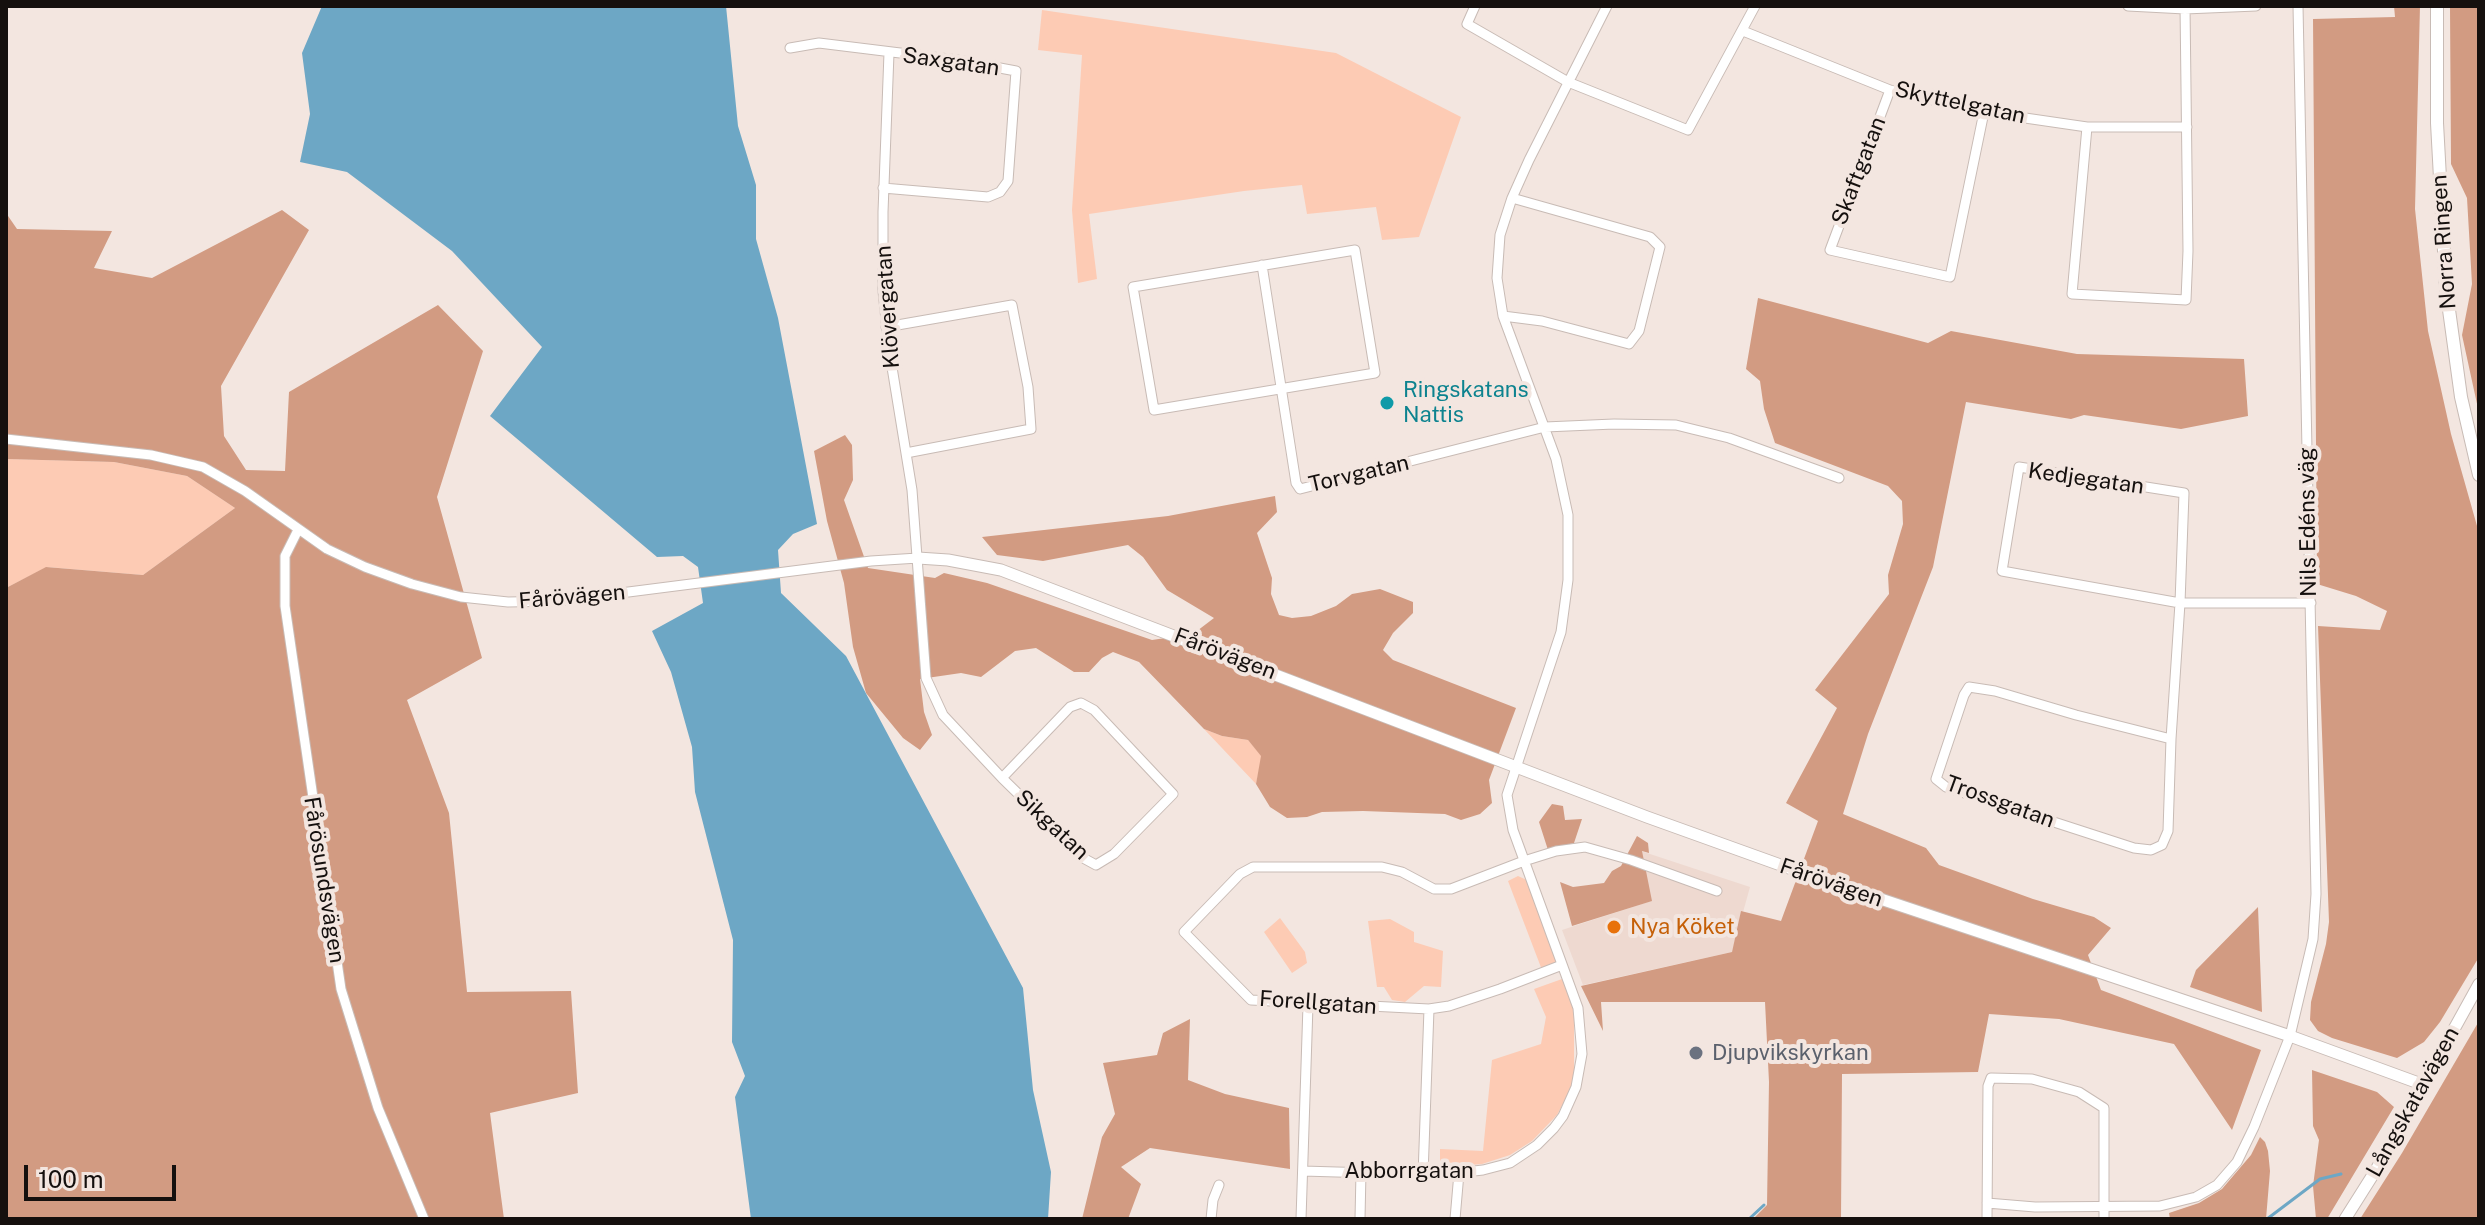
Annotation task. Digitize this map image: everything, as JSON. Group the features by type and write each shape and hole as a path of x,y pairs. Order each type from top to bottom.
{"main road":[{"name":"Norra Ringen","path":"2437,6 2438,139 2446,288 2461,397 2479,475"}],"street":[{"path":"1475,6 1467,24 1568,82 1688,130 1755,6"},
{"name":"Abborrgatan","path":"1303,1171 1423,1175 1459,1173 1510,1163 1537,1145 1563,1116 1576,1087 1582,1054 1578,1008 1513,830 1507,795 1514,766 1538,707 1561,632 1568,580 1568,515 1556,459 1503,316 1497,278 1500,235 1512,198 1607,6"},
{"path":"2128,6 2256,6"},
{"name":"Nils Edéns väg","path":"1987,1203 2035,1207 2160,1206 2196,1197 2217,1185 2237,1162 2290,1036 2313,939 2316,894 2298,6"},
{"path":"2087,127 2072,294 2186,300 2185,7"},
{"name":"Skyttelgatan","path":"1743,31 1890,90 1984,112 2087,127 2187,127"},
{"name":"Saxgatan","path":"790,48 819,43 957,60 1016,71 1008,181 1000,192 988,197 883,188"},
{"name":"Klövergatan","path":"889,53 883,188 883,291 918,558"},
{"name":"Skaftgatan","path":"1890,90 1830,250 1950,277 1984,112"},
{"path":"1503,316 1542,321 1629,344 1639,331 1660,247 1650,237 1512,198"},
{"path":"1355,250 1375,373 1154,410 1133,287 1262,265 1355,250"},
{"name":"Torvgatan","path":"1262,265 1296,483 1300,489 1545,427"},
{"path":"886,327 1012,305 1028,387 1031,429 906,453"},
{"path":"1545,427 1676,425 1729,438 1839,478"},
{"name":"Fårövägen","path":"6,439 151,455 203,467 245,491 327,549 412,584 461,597 508,602 558,601 871,561 918,558 1001,570 1786,867 2290,1036 2424,1085"},
{"name":"Kedjegatan","path":"2180,603 2184,493 2019,467 2002,571 2180,603 2311,603"},
{"name":"Fårösundsvägen","path":"298,530 285,556 285,606 341,989 378,1108 424,1219"},
{"name":"Sikgatan","path":"918,558 926,678 943,715 1002,778 1085,859 1096,865 1114,854 1173,794 1094,710 1081,703 1070,707 1002,778"},
{"name":"Trossgatan","path":"2171,739 1995,691 1969,687 1936,779 1960,792 2134,848 2151,850 2162,845 2168,831 2180,603"},
{"path":"1524,861 1556,851 1585,847 1717,891"},
{"name":"Forellgatan","path":"1524,861 1451,889 1434,889 1402,872 1382,867 1253,867 1240,874 1184,932 1251,1000 1308,1005 1429,1009 1449,1006 1562,965"},
{"name":"Långskatavägen","path":"2345,1219 2376,1170 2479,984"},
{"path":"1301,1219 1308,1005"},
{"path":"1423,1175 1429,1009"},
{"path":"1987,1219 1988,1086 1991,1078 2019,1078 2079,1092 2104,1108 2104,1219"},
{"path":"1360,1219 1361,1172"},
{"path":"1455,1219 1459,1173"},
{"path":"1211,1219 1213,1200 1219,1185"}],"shaded area":[{"path":"2394,6 2420,6 2415,209 2428,331 2451,434 2479,533 2479,957 2440,1022 2424,1042 2397,1058 2332,1038 2318,1031 2310,1020 2311,1002 2329,922 2318,626 2380,630 2387,611 2356,596 2317,584 2313,19 2395,17"},
{"path":"2450,6 2479,6 2479,413 2462,335 2472,284 2467,198 2451,164"},
{"path":"1042,10 1336,53 1461,117 1419,237 1382,240 1376,207 1307,214 1302,185 1244,191 1089,214 1097,279 1078,283 1072,210 1082,55 1038,50"},
{"path":"282,210 309,230 221,386 224,436 246,470 285,471 289,392 438,305 483,351 437,497 482,658 407,700 449,813 467,992 571,991 578,1093 490,1113 504,1219 6,1219 6,588 46,567 143,575 235,508 187,476 114,462 6,459 6,213 17,229 112,231 94,268 152,278"},
{"path":"1758,298 1928,343 1951,331 2077,354 2244,359 2248,416 2181,429 2084,415 2071,419 1966,402 1933,567 1868,734 1843,814 1926,848 1939,865 2094,917 2111,928 2088,955 2101,990 2261,1050 2232,1130 2174,1044 2059,1019 1989,1014 1978,1072 1842,1074 1841,1219 1753,1219 1767,1205 1769,1082 1765,1002 1601,1002 1603,1031 1581,986 1732,952 1741,911 1781,921 1818,821 1786,803 1837,708 1815,690 1889,594 1888,575 1903,524 1902,501 1888,486 1775,443 1764,409 1760,381 1746,369"},
{"path":"845,435 852,445 853,480 844,500 868,568 935,578 944,573 987,583 1152,640 1193,634 1214,618 1167,590 1143,557 1128,545 1043,561 997,555 982,537 1168,516 1275,496 1277,512 1257,533 1272,578 1271,594 1279,615 1292,618 1311,616 1336,606 1352,594 1380,589 1413,602 1413,613 1393,633 1383,650 1393,660 1516,708 1489,780 1492,803 1480,814 1461,820 1445,814 1363,811 1322,812 1287,818 1270,807 1256,784 1261,756 1248,740 1222,736 1204,729 1139,662 1113,652 1102,658 1089,672 1074,672 1036,648 1015,651 981,677 961,673 920,679 924,712 932,735 920,750 903,738 866,693 853,647 844,583 827,521 814,451"},
{"path":"6,459 114,462 187,476 235,508 143,575 47,567 6,588"},
{"path":"1204,729 1222,736 1248,740 1262,756 1256,784"},
{"path":"1552,804 1563,806 1565,820 1582,819 1574,843 1548,850 1539,822"},
{"path":"1637,836 1648,843 1649,853 1642,851 1652,901 1572,926 1560,882 1573,887 1604,883 1612,871 1621,866"},
{"path":"1641,851 1750,887 1732,952 1583,985 1562,930 1651,901"},
{"path":"1518,876 1529,881 1557,960 1553,966 1542,970 1508,881"},
{"path":"2258,907 2262,1012 2190,987 2196,970"},
{"path":"1280,918 1305,952 1307,963 1292,973 1264,932"},
{"path":"1390,919 1414,932 1414,942 1443,951 1441,987 1424,986 1405,1002 1392,1000 1384,987 1377,987 1368,921"},
{"path":"1562,979 1574,1005 1574,1083 1557,1115 1532,1141 1510,1155 1482,1164 1447,1167 1440,1161 1440,1149 1483,1151 1492,1060 1541,1044 1546,1017 1534,989"},
{"path":"1190,1019 1188,1080 1225,1094 1289,1108 1290,1169 1150,1148 1121,1167 1141,1184 1128,1219 1082,1219 1102,1137 1115,1114 1103,1063 1157,1055 1163,1033"},
{"path":"2479,1021 2479,1219 2360,1219 2402,1153"},
{"path":"2312,1070 2377,1092 2394,1107 2327,1219 2316,1219 2313,1186 2319,1140 2313,1126"},
{"path":"2260,1137 2268,1151 2270,1171 2266,1219 2170,1219 2169,1213 2199,1203 2222,1189 2251,1155"}],"water":[{"path":"322,6 726,6 738,126 756,185 756,239 778,318 817,524 793,534 778,550 781,593 846,656 1023,988 1033,1090 1051,1172 1048,1219 751,1219 735,1097 745,1076 732,1042 733,940 695,792 692,747 671,672 652,631 703,603 698,567 683,556 657,557 490,416 542,347 452,251 347,172 300,162 310,114 302,53"}],"waterway":[{"path":"2267,1219 2320,1179 2341,1174"},
{"path":"1749,1219 1764,1205"}],"place":[{"name":"Ringskatans Nattis","path":"1387,403"},
{"name":"Nya Köket","path":"1614,927"},
{"name":"Djupvikskyrkan","path":"1696,1053"}]}
